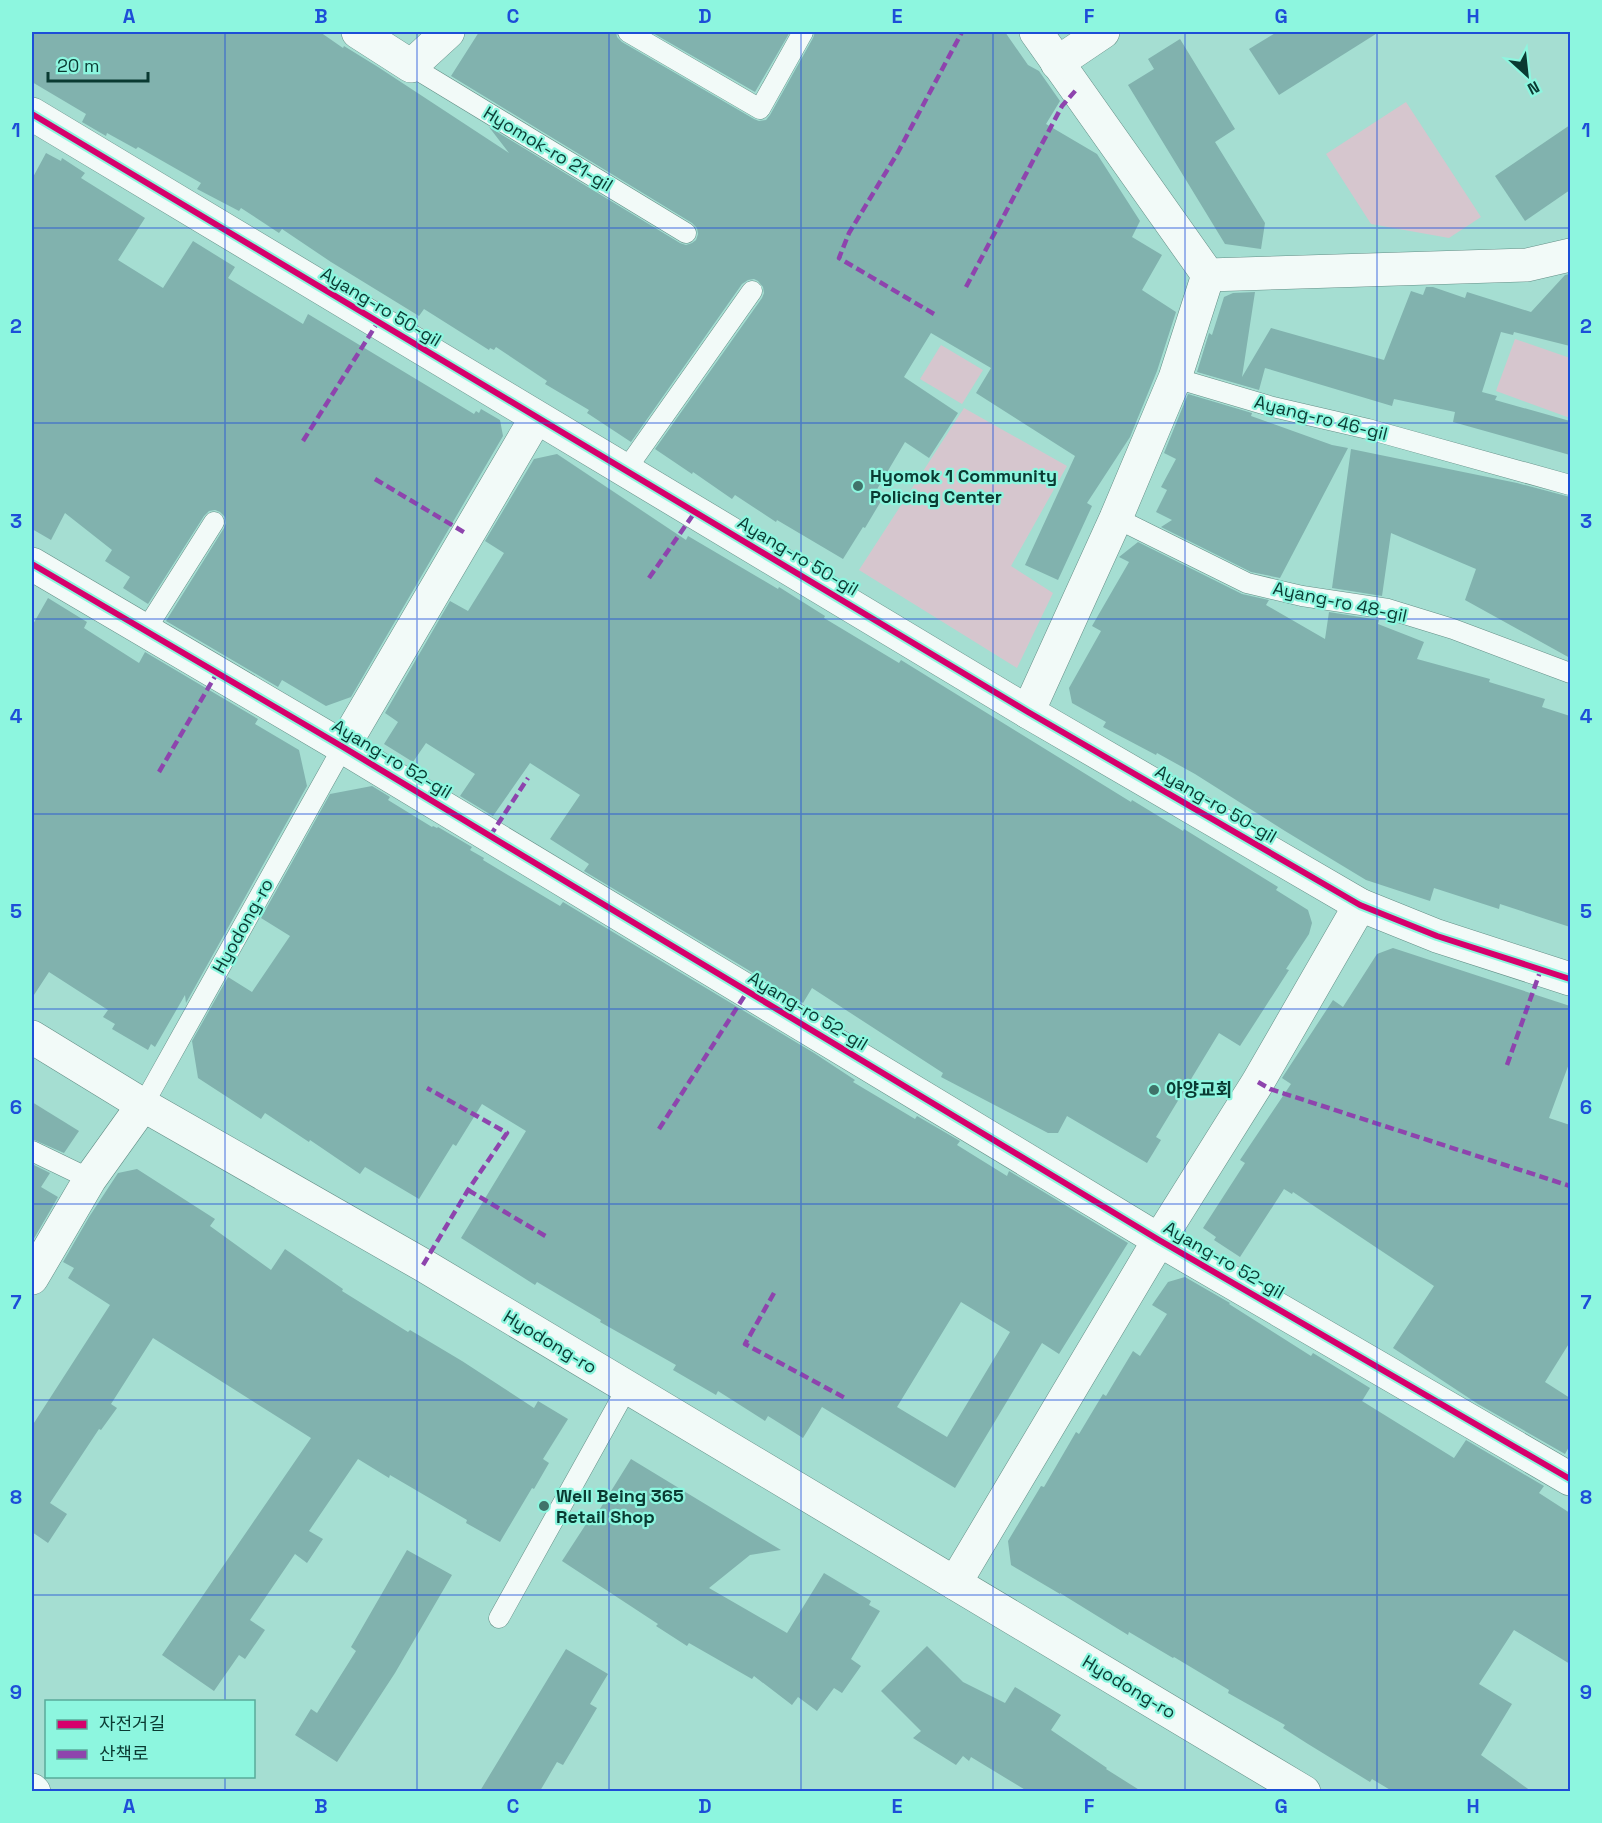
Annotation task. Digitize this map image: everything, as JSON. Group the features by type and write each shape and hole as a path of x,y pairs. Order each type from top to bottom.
{"street":[{"path":"358,32 411,66 448,32"},
{"path":"1036,32 1208,275"},
{"path":"1057,63 1103,32"},
{"name":"Ayang-ro 50-gil","path":"32,114 1028,712 1360,905 1437,936 1570,978"},
{"path":"1208,275 1527,265 1570,255"},
{"path":"1028,712 1116,518 1175,378 1208,275"},
{"name":"Ayang-ro 52-gil","path":"343,747 537,418"},
{"name":"Ayang-ro 52-gil","path":"32,564 343,747 1159,1240 1570,1479"},
{"path":"955,1583 1159,1240 1258,1082 1360,905"},
{"name":"Hyodong-ro","path":"32,1037 143,1105 423,1266 1304,1791"},
{"path":"32,1278 90,1179 143,1105"}],"lane":[{"path":"628,32 760,109 803,32"},
{"name":"Hyomok-ro 21-gil","path":"411,66 686,233"},
{"path":"625,471 752,291"},
{"name":"Ayang-ro 46-gil","path":"1175,378 1273,407 1368,429 1570,485"},
{"name":"Ayang-ro 48-gil","path":"1116,518 1247,582 1302,596 1389,609 1453,629 1570,673"},
{"path":"145,631 214,522"},
{"name":"Hyodong-ro","path":"143,1105 343,747"},
{"path":"32,1151 90,1179"},
{"path":"499,1618 627,1388"}],"shaded area":[{"path":"1406,102 1481,217 1449,238 1371,224 1326,154"},
{"path":"1515,339 1570,358 1570,418 1496,391"},
{"path":"941,345 983,370 962,404 920,379"},
{"path":"964,408 1067,466 1011,566 1053,593 1017,668 859,570"}],"building":[{"path":"32,32 320,32 509,153 489,127 686,245 696,240 698,234 697,228 692,223 451,76 479,32 616,32 622,42 759,121 766,120 770,115 815,32 1005,32 1028,65 1039,71 1060,101 1046,124 1097,154 1140,221 1132,237 1162,255 1142,290 1176,312 1157,371 1130,437 1087,503 1092,506 1058,580 1025,565 1075,456 976,393 991,368 931,333 904,377 958,413 929,458 905,442 876,491 884,496 843,559 777,520 776,522 735,495 732,499 655,449 762,298 763,287 758,281 748,280 742,284 631,442 587,413 589,410 545,384 547,381 496,347 494,350 490,348 489,350 424,309 419,316 282,229 279,233 241,208 239,211 197,189 201,183 138,147 136,149 107,133 106,136 82,122 86,114 32,82"},
{"path":"651,32 790,32 755,92"},
{"path":"1277,32 1379,32 1279,95 1249,49"},
{"path":"1180,39 1235,129 1215,142 1265,223 1261,249 1225,244 1128,85 1154,69 1148,59"},
{"path":"1570,125 1570,190 1525,221 1495,176"},
{"path":"46,153 61,161 62,158 85,173 81,178 145,218 118,260 163,288 193,241 235,267 228,278 303,324 308,314 474,414 476,411 479,413 481,409 500,420 503,436 351,697 326,706 282,680 278,687 166,621 224,528 225,517 220,512 209,511 204,516 148,604 123,588 130,577 105,561 112,550 65,513 51,540 32,529 32,179"},
{"path":"1570,274 1570,346 1514,332 1513,335 1501,332 1482,392 1497,396 1495,400 1570,421 1570,455 1453,422 1455,412 1394,399 1392,406 1265,368 1259,390 1197,372 1209,333 1212,335 1224,297 1233,293 1255,292 1242,377 1271,328 1384,360 1411,291 1423,295 1426,287 1433,287 1465,298 1467,292 1531,312 1565,275"},
{"path":"1188,394 1252,413 1251,416 1332,445 1348,448 1280,578 1251,572 1161,527 1172,520 1156,512 1167,490 1161,487 1176,459 1164,453"},
{"path":"1351,449 1517,483 1570,497 1570,658 1465,600 1476,569 1391,533 1382,596 1332,588"},
{"path":"557,454 686,540 688,536 778,589 779,587 825,616 824,618 899,663 901,660 1131,802 1132,800 1183,831 1184,829 1278,887 1276,890 1308,910 1312,923 1309,934 1286,969 1289,970 1240,1046 1219,1033 1156,1137 1161,1140 1147,1163 1067,1116 1058,1133 1048,1133 941,1077 943,1073 812,988 803,1003 584,871 589,864 550,839 580,795 530,763 493,816 460,796 475,774 426,743 413,762 384,744 398,722 385,713 450,601 468,611 504,553 485,541 534,459"},
{"path":"1138,542 1242,594 1269,600 1266,605 1325,639 1329,612 1379,620 1378,624 1424,642 1417,659 1490,679 1489,682 1545,699 1542,707 1570,716 1570,927 1500,904 1499,909 1434,888 1430,901 1366,880 1195,774 1103,727 1106,722 1072,703 1069,688 1101,631 1092,626 1129,562 1119,557"},
{"path":"48,598 87,622 84,628 139,663 145,652 258,719 255,724 299,750 307,786 186,1003 185,995 155,1047 151,1044 148,1050 112,1029 115,1024 103,1017 108,1010 49,972 32,998 32,626"},
{"path":"372,786 390,797 388,800 432,827 438,827 472,847 470,850 484,858 483,860 560,906 563,902 814,1053 855,1080 853,1082 915,1119 917,1116 960,1141 957,1145 1007,1176 1009,1171 1128,1243 1059,1354 1042,1343 955,1488 822,1407 803,1438 768,1416 765,1421 718,1391 716,1395 673,1370 676,1365 600,1322 601,1320 537,1282 535,1285 461,1238 526,1131 482,1104 456,1146 453,1144 419,1199 365,1167 360,1174 265,1113 261,1119 198,1078 192,1041 228,977 252,992 290,936 261,918 330,794","holes":["961,1302 1010,1332 947,1437 897,1407"]},
{"path":"1393,948 1570,1006 1570,1061 1549,1118 1570,1125 1570,1342 1545,1382 1570,1398 1570,1445 1565,1454 1478,1404 1393,1348 1434,1286 1293,1192 1292,1194 1284,1189 1240,1257 1214,1240 1216,1237 1203,1228 1245,1163 1240,1160 1291,1084 1282,1078 1333,1000 1343,1007 1377,954"},
{"path":"32,1102 79,1131 64,1153 32,1139"},
{"path":"32,1164 50,1173 41,1187 58,1197 32,1242"},
{"path":"137,1169 215,1219 210,1226 271,1270 285,1249 343,1289 342,1291 408,1332 410,1330 462,1361 534,1408 538,1401 568,1419 543,1459 549,1463 500,1542 466,1523 467,1520 358,1459 309,1531 323,1539 307,1563 295,1554 250,1620 265,1630 245,1659 239,1655 214,1691 162,1655 311,1438 153,1338 111,1404 117,1408 101,1430 99,1429 50,1503 67,1514 48,1543 32,1532 32,1426 110,1305 68,1278 74,1268 63,1262 118,1173"},
{"path":"1185,1277 1230,1303 1311,1356 1313,1353 1370,1388 1362,1401 1454,1458 1466,1440 1544,1486 1539,1493 1570,1513 1570,1664 1514,1630 1479,1684 1512,1704 1481,1755 1531,1791 1392,1791 1372,1779 1370,1782 1283,1728 1285,1725 1228,1693 1229,1690 1129,1632 1128,1635 1011,1565 1008,1541 1041,1486 1044,1487 1076,1432 1079,1434 1103,1394 1106,1396 1133,1351 1140,1356 1167,1314 1152,1305 1168,1282"},
{"path":"631,1459 781,1550 750,1555 709,1588 787,1633 824,1573 871,1601 869,1605 880,1611 851,1659 861,1666 842,1693 834,1688 817,1711 798,1697 792,1705 754,1676 752,1679 689,1643 687,1646 656,1626 658,1624 562,1561 590,1518 593,1520"},
{"path":"407,1550 452,1575 395,1673 337,1762 295,1735 311,1709 317,1713 356,1651 351,1647"},
{"path":"927,1646 963,1682 1005,1703 1015,1687 1061,1715 1051,1730 1141,1791 1027,1791 971,1757 969,1761 963,1756 956,1765 913,1738 921,1731 881,1691"},
{"path":"566,1649 608,1674 590,1704 597,1708 563,1765 557,1762 540,1791 480,1791"}],"marked path":[{"path":"934,314 839,258 849,233 897,154 962,32"},
{"path":"966,287 1062,106 1076,90"},
{"path":"303,441 378,322"},
{"path":"375,479 467,534"},
{"path":"649,578 695,512"},
{"path":"159,772 217,673"},
{"path":"490,836 528,778"},
{"path":"1507,1065 1541,969"},
{"path":"659,1129 747,992"},
{"path":"1258,1082 1270,1089 1570,1186"},
{"path":"423,1265 468,1190 507,1133 427,1088"},
{"path":"468,1190 547,1237"},
{"path":"774,1293 745,1344 845,1398"}],"cycle path":[{"path":"32,114 1028,712 1360,905 1437,936 1570,979"},
{"path":"32,564 343,747 1159,1240 1570,1479"}],"place":[{"name":"Hyomok 1 Community Policing Center","path":"858,486"},
{"name":"아양교회","path":"1154,1090"},
{"name":"Well Being 365 Retail Shop","path":"544,1506"}]}
